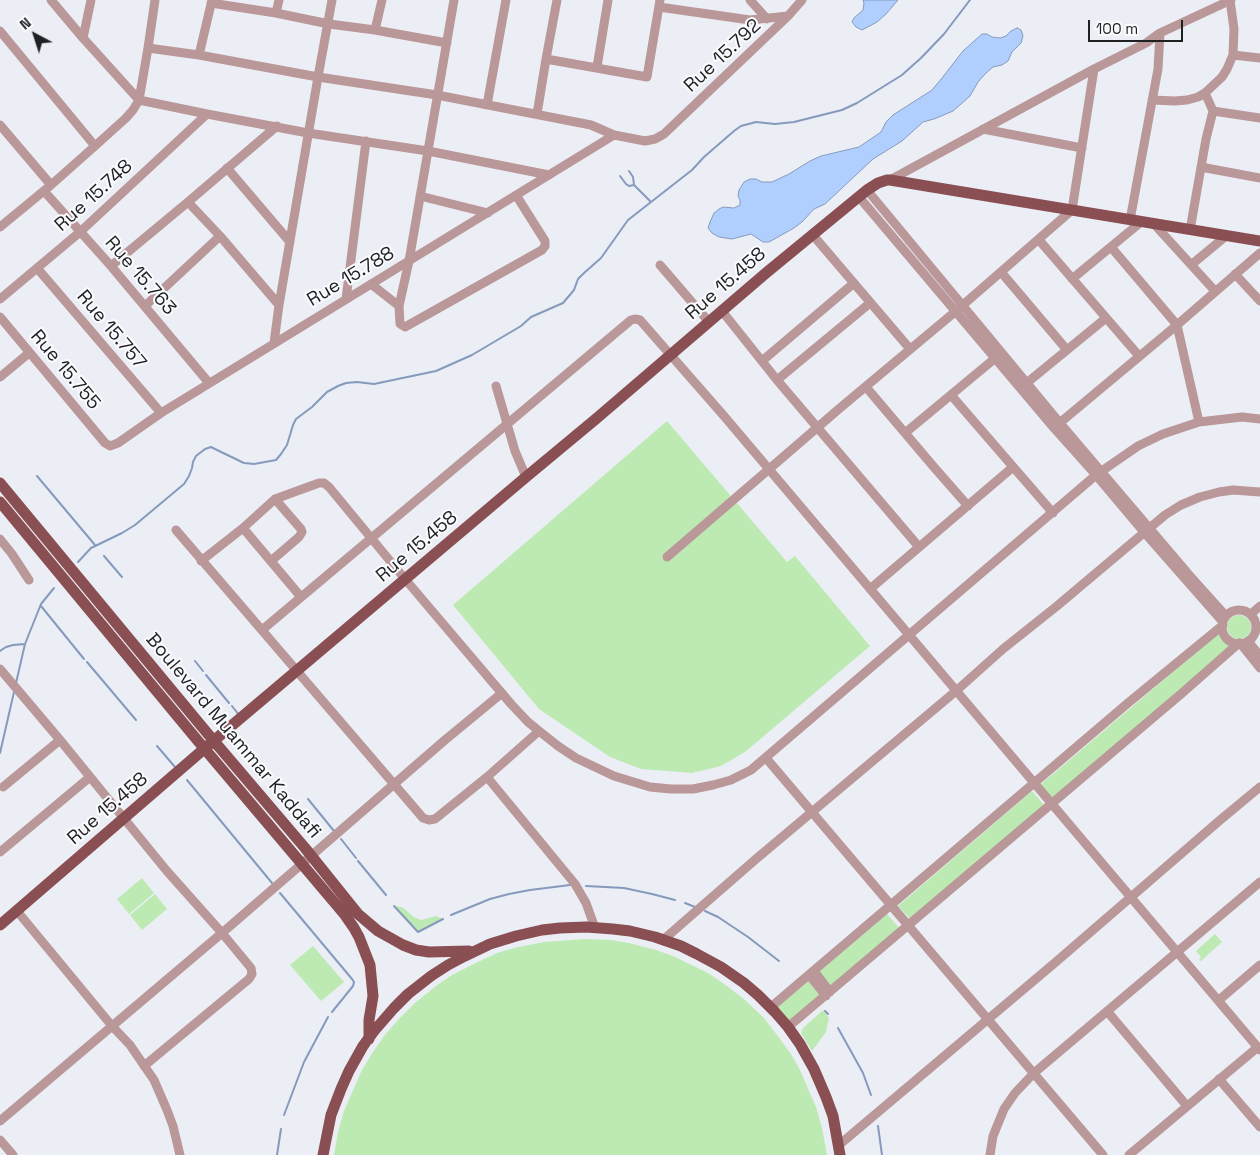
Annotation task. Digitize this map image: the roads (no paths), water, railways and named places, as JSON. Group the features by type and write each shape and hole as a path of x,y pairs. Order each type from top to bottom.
{"main road":[{"path":"890,180 1260,242"},
{"name":"Rue 15.458","path":"0,925 204,749 406,580 812,234 878,182 890,180"},
{"name":"Boulevard Muammar Kaddafi","path":"0,483 358,914 378,931 403,945 422,951 474,951"},
{"name":"Boulevard Muammar Kaddafi","path":"0,502 204,749 345,915 360,937 370,965 373,996 369,1039"},
{"path":"323,1155 329,1125 338,1097 353,1063 369,1039 394,1008 415,988 448,965 474,951 498,941 533,932 560,928 630,931 663,940 697,954 721,967 744,983 771,1008 805,1052 819,1078 830,1106 840,1150"}],"street":[{"path":"51,0 138,100 308,133 428,151 549,175"},
{"path":"83,38 91,0"},
{"path":"2,222 48,188 133,110 138,100 155,0"},
{"path":"276,13 279,0"},
{"path":"274,343 332,0"},
{"path":"375,30 382,0"},
{"path":"454,0 409,261 399,306 400,324 405,327 542,250 545,246 545,241 516,195"},
{"path":"486,105 506,0"},
{"path":"537,114 557,0"},
{"path":"597,67 608,0"},
{"path":"750,0 767,19"},
{"name":"Rue 15.792","path":"614,135 645,141 655,139 664,134 788,16 802,0"},
{"path":"890,180 1094,69 1146,43 1160,33 1231,0 1234,29 1233,55 1222,77 1198,97 1187,100 1152,100"},
{"path":"199,55 211,2 328,24 375,30 446,43"},
{"path":"546,59 647,76 659,3 742,20 788,16"},
{"path":"0,31 95,146"},
{"path":"1072,279 1111,247 1136,221 1158,69 1160,33"},
{"path":"148,48 437,95 591,125 614,135"},
{"path":"1233,55 1260,58"},
{"path":"667,557 1072,210 1094,69"},
{"path":"1190,230 1213,111 1205,93"},
{"path":"1213,111 1260,118"},
{"name":"Rue 15.748","path":"0,299 80,232 207,114"},
{"name":"Rue 15.763","path":"0,125 80,232 209,383"},
{"path":"111,266 276,126"},
{"path":"983,129 1082,148"},
{"name":"Rue 15.788","path":"105,443 110,446 118,443 209,383 614,135"},
{"path":"346,300 366,141"},
{"path":"1201,167 1260,178"},
{"path":"227,168 290,242"},
{"path":"863,194 1224,621 1223,631 1225,636 1229,640 1242,642 1260,656"},
{"path":"420,196 488,213"},
{"path":"188,202 279,305"},
{"path":"1154,224 1215,291"},
{"path":"812,234 910,349"},
{"path":"145,306 220,236"},
{"path":"1192,265 1226,236"},
{"path":"1039,240 1139,356"},
{"path":"1111,247 1177,325 1199,422"},
{"path":"1057,425 1260,253"},
{"path":"660,265 709,322"},
{"name":"Rue 15.757","path":"37,268 161,413"},
{"path":"1000,272 1067,350"},
{"path":"1235,274 1260,301"},
{"path":"762,361 854,283"},
{"path":"371,284 399,306"},
{"path":"778,380 870,303"},
{"path":"722,311 818,428 920,547"},
{"name":"Rue 15.755","path":"0,317 105,443"},
{"path":"262,630 631,320 635,318 640,320 1259,1049 1218,1079 1129,1155"},
{"path":"1024,386 1106,318"},
{"path":"0,377 29,353"},
{"path":"905,433 998,355"},
{"path":"496,386 506,424 526,476"},
{"path":"866,386 968,506"},
{"path":"950,395 1053,513"},
{"path":"201,561 276,500 318,483 324,483 528,722 576,758 625,780 658,788 693,789 731,780 751,770 1099,473 1138,446 1163,434 1199,422 1242,417 1260,419"},
{"path":"870,589 1013,467"},
{"path":"663,940 1004,649 1173,509 1200,497 1219,492 1233,490 1260,492"},
{"path":"271,561 299,537 302,532 276,500"},
{"path":"243,528 301,597"},
{"path":"176,530 423,818 435,820 539,731"},
{"path":"0,538 29,580"},
{"path":"788,1028 1242,642 1252,637 1256,625 1255,616 1260,606"},
{"path":"771,1008 1224,621 1232,612 1238,610 1245,611 1255,616"},
{"path":"1242,642 1260,668"},
{"path":"0,668 166,870 251,968 252,974 249,979 144,1066"},
{"path":"0,1121 502,693"},
{"path":"3,787 60,740"},
{"path":"766,758 1103,1155"},
{"path":"0,852 90,777"},
{"path":"487,777 575,884 586,903 595,928"},
{"path":"840,1150 988,1019 1260,787"},
{"path":"990,1155 997,1125 1004,1109 1034,1073 1260,882"},
{"path":"17,911 112,1026 130,1045 154,1080 162,1095 173,1126 180,1155"},
{"path":"1218,1000 1260,965"},
{"path":"811,973 828,994"},
{"path":"1107,1012 1187,1106"},
{"path":"1218,1079 1260,1127"},
{"path":"0,1140 13,1155"}],"water":[{"path":"863,0 898,0 877,22 862,30 852,22 863,10"},
{"path":"1017,28 1021,30 1023,36 1021,43 1012,52 1008,61 993,67 985,74 970,96 953,111 923,122 902,141 873,159 825,204 814,209 794,228 769,242 763,242 751,234 732,239 719,237 708,228 714,213 719,209 723,207 734,208 740,205 739,190 744,182 756,179 762,182 772,182 821,156 859,147 881,132 886,122 893,115 932,90 963,51 982,34 1000,38"}],"waterway":[{"path":"78,562 91,548 135,525 184,484 196,456 205,449 211,447 244,463 254,464 276,460 287,445 296,419 327,392 346,383 374,384 436,371 472,355 521,326 531,317 563,303 574,290 578,279 601,258 628,220 692,170 734,131 741,126 756,122 775,124 794,122 842,110 857,103 902,75 921,58 944,34 970,0"},
{"path":"629,171 633,177 634,185"},
{"path":"620,176 626,184 629,186 634,185 651,202"},
{"path":"37,476 95,545"},
{"path":"104,556 122,577"},
{"path":"16,683 25,644 41,604 54,588"},
{"path":"41,606 84,659"},
{"path":"0,651 13,645 25,644"},
{"path":"195,661 203,671"},
{"path":"87,662 136,720"},
{"path":"206,675 229,703"},
{"path":"0,753 14,692"},
{"path":"232,706 239,715"},
{"path":"157,746 175,767"},
{"path":"187,780 272,883"},
{"path":"308,799 334,831"},
{"path":"341,839 356,858"},
{"path":"358,861 386,895"},
{"path":"451,915 490,899 509,894 570,885"},
{"path":"586,886 624,888 675,900"},
{"path":"280,893 354,982 353,986 332,1012"},
{"path":"685,903 695,907"},
{"path":"394,906 418,932 443,919"},
{"path":"705,911 718,917 748,937 779,961"},
{"path":"825,1011 828,1014"},
{"path":"284,1115 304,1062 328,1017"},
{"path":"838,1028 863,1073 871,1095"},
{"path":"878,1126 882,1155"},
{"path":"277,1155 281,1129"}]}
